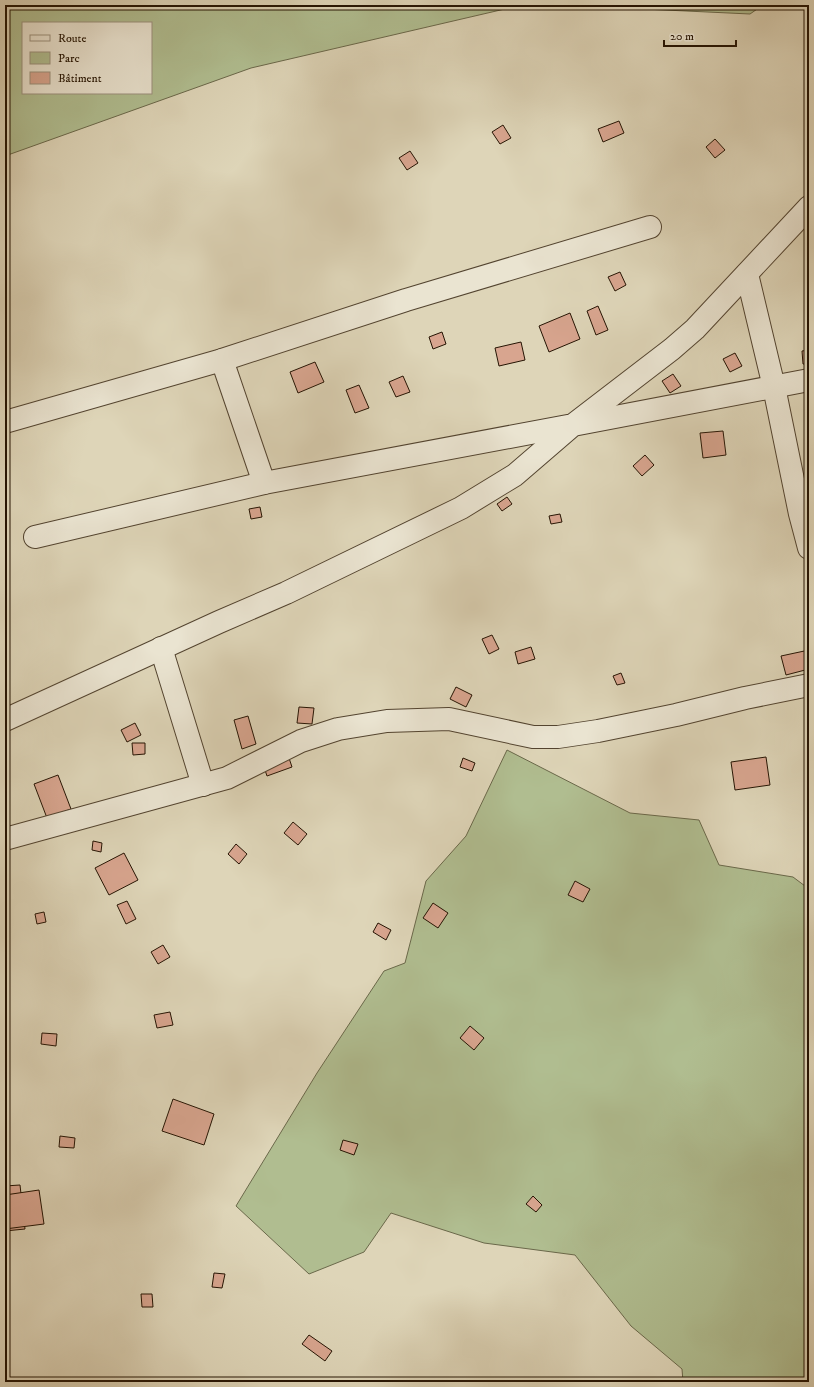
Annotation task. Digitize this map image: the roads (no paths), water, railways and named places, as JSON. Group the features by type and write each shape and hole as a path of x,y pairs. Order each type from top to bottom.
{"street":[{"path":"5,720 161,648 286,593 461,508 515,475 573,425 672,349 695,329 809,208"},
{"path":"5,422 222,360 406,300 650,227"},
{"path":"747,274 805,513 809,548"},
{"path":"222,360 264,483"},
{"path":"35,537 264,483 809,380"},
{"path":"161,648 203,785"},
{"path":"5,839 226,778 301,741 338,729 387,721 448,719 533,737 558,737 598,731 676,715 745,698 809,685"}]}
